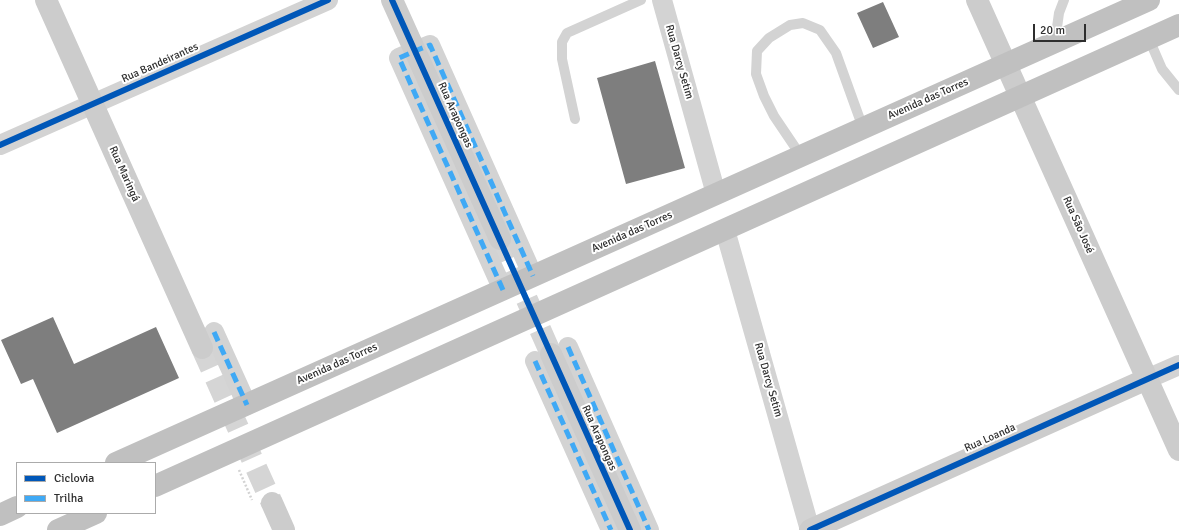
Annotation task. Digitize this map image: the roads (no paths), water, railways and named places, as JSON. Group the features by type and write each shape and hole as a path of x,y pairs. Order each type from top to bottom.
{"highway":[{"name":"Avenida das Torres","path":"118,462 1149,0"},
{"path":"156,486 1179,25"},
{"path":"0,515 16,507"},
{"path":"58,530 94,514"}],"main road":[{"name":"Rua Maringá","path":"46,0 92,104 208,340"},
{"name":"Rua Arapongas","path":"392,0 500,239"},
{"name":"Rua São José","path":"977,0 1179,450"},
{"name":"Rua Arapongas","path":"551,354 630,530"},
{"name":"Rua Loanda","path":"810,530 1147,379"},
{"path":"272,503 284,530"}],"street":[{"name":"Rua Bandeirantes","path":"0,145 328,0"},
{"name":"Rua Darcy Setim","path":"662,0 716,194"},
{"name":"Rua Arapongas","path":"502,290 399,58 430,45 533,276"},
{"name":"Rua Darcy Setim","path":"725,230 810,530"},
{"path":"208,340 247,404"},
{"name":"Rua Arapongas","path":"551,354 649,530"},
{"path":"551,354 611,530"},
{"name":"Rua Loanda","path":"1147,379 1179,365"}],"lane":[{"path":"576,119 562,59 562,42 567,33 642,0"},
{"path":"1055,42 1059,13 1064,0"},
{"path":"801,156 774,116 764,96 756,74 757,51 769,38 790,25 803,22 820,30 836,53 863,128"},
{"path":"1150,38 1162,69 1179,90"}],"tunnel":[{"path":"500,239 551,354"},
{"path":"202,348 272,503"}]}
